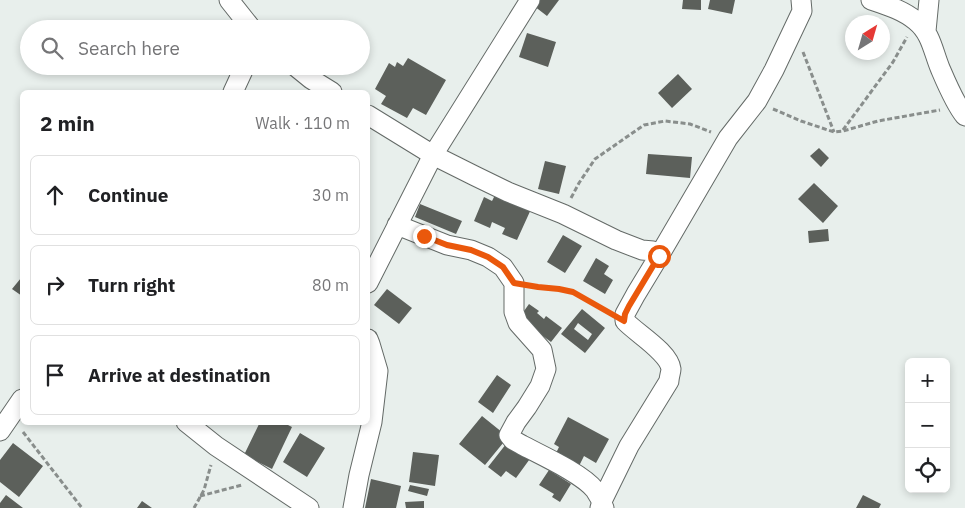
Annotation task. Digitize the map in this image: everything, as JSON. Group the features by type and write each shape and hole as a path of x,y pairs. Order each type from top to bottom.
{"street":[{"path":"229,0 245,20"},
{"path":"370,279 433,154 530,0"},
{"path":"602,506 629,446 669,380 671,370 668,359 624,321 625,314 728,138 757,101 795,28 802,11 801,0"},
{"path":"871,0 904,13 921,26 934,48 940,68 963,112"},
{"path":"921,26 929,0"},
{"path":"234,90 242,75"},
{"path":"306,75 329,90"},
{"path":"370,116 433,154 508,192 563,214 616,240 642,250 653,251 659,256"},
{"path":"397,225 447,245 471,250 488,257 503,267 514,283 514,312 518,323 542,350 546,369 540,386 509,435 513,440 586,481 594,489 602,506"},
{"path":"353,508 372,422 378,371 370,344"},
{"path":"5,424 20,402"},
{"path":"190,425 216,446 308,508"}],"path":[{"path":"843,131 921,26"},
{"path":"795,28 834,132"},
{"path":"757,101 800,121 834,132 912,114 940,110 963,112"},
{"path":"563,214 578,182 595,159 644,125 665,121 690,124 728,138"},
{"path":"514,283 573,292 624,321"},
{"path":"5,424 82,508"},
{"path":"194,508 204,490 216,446"},
{"path":"200,496 264,479"}],"building":[{"path":"539,0 559,0 547,16 534,6"},
{"path":"683,0 701,0 701,10 682,9"},
{"path":"710,0 735,0 732,14 708,9"},
{"path":"527,33 556,42 548,67 519,57"},
{"path":"408,58 446,80 426,115 413,108 407,118 381,104 386,96 375,89 389,63 395,67 397,62 403,66"},
{"path":"678,74 692,89 672,108 658,93"},
{"path":"819,148 829,158 821,167 810,156"},
{"path":"648,154 692,157 690,178 646,174"},
{"path":"545,161 566,166 559,194 538,189"},
{"path":"814,183 838,206 823,223 798,199"},
{"path":"497,191 532,207 517,240 502,234 505,228 492,222 490,228 474,221 484,197 492,201"},
{"path":"420,204 462,221 456,234 415,217"},
{"path":"828,229 829,241 809,243 808,231"},
{"path":"563,235 582,246 565,273 547,262"},
{"path":"596,258 609,266 604,274 613,280 605,294 583,281"},
{"path":"20,279 20,295 12,289"},
{"path":"387,289 412,308 399,324 374,305"},
{"path":"529,304 539,311 537,313 544,319 546,316 562,328 551,342 519,318"},
{"path":"582,309 605,328 585,353 561,334","holes":["578,323 592,334 588,340 574,329"]},
{"path":"497,375 511,385 493,413 478,402"},
{"path":"482,416 508,437 485,465 459,444"},
{"path":"568,417 609,439 596,463 584,456 579,466 556,453 559,447 554,444"},
{"path":"259,425 288,425 292,427 272,469 244,455"},
{"path":"300,433 325,448 307,477 283,462"},
{"path":"510,439 532,456 516,478 506,471 501,477 488,467"},
{"path":"13,443 43,466 19,497 0,482 0,460"},
{"path":"413,452 439,455 435,486 409,482"},
{"path":"549,470 571,484 560,502 552,497 554,494 539,485"},
{"path":"371,479 401,486 396,508 365,508"},
{"path":"410,485 429,489 427,496 408,491"},
{"path":"6,495 23,508 0,508 0,503"},
{"path":"863,495 881,504 879,508 856,508"},
{"path":"142,501 152,508 137,508"},
{"path":"424,501 424,508 406,508 405,502"}],"route":[{"path":"424,236 488,257 503,267 514,283 573,292 624,321 629,306 659,256"}]}
